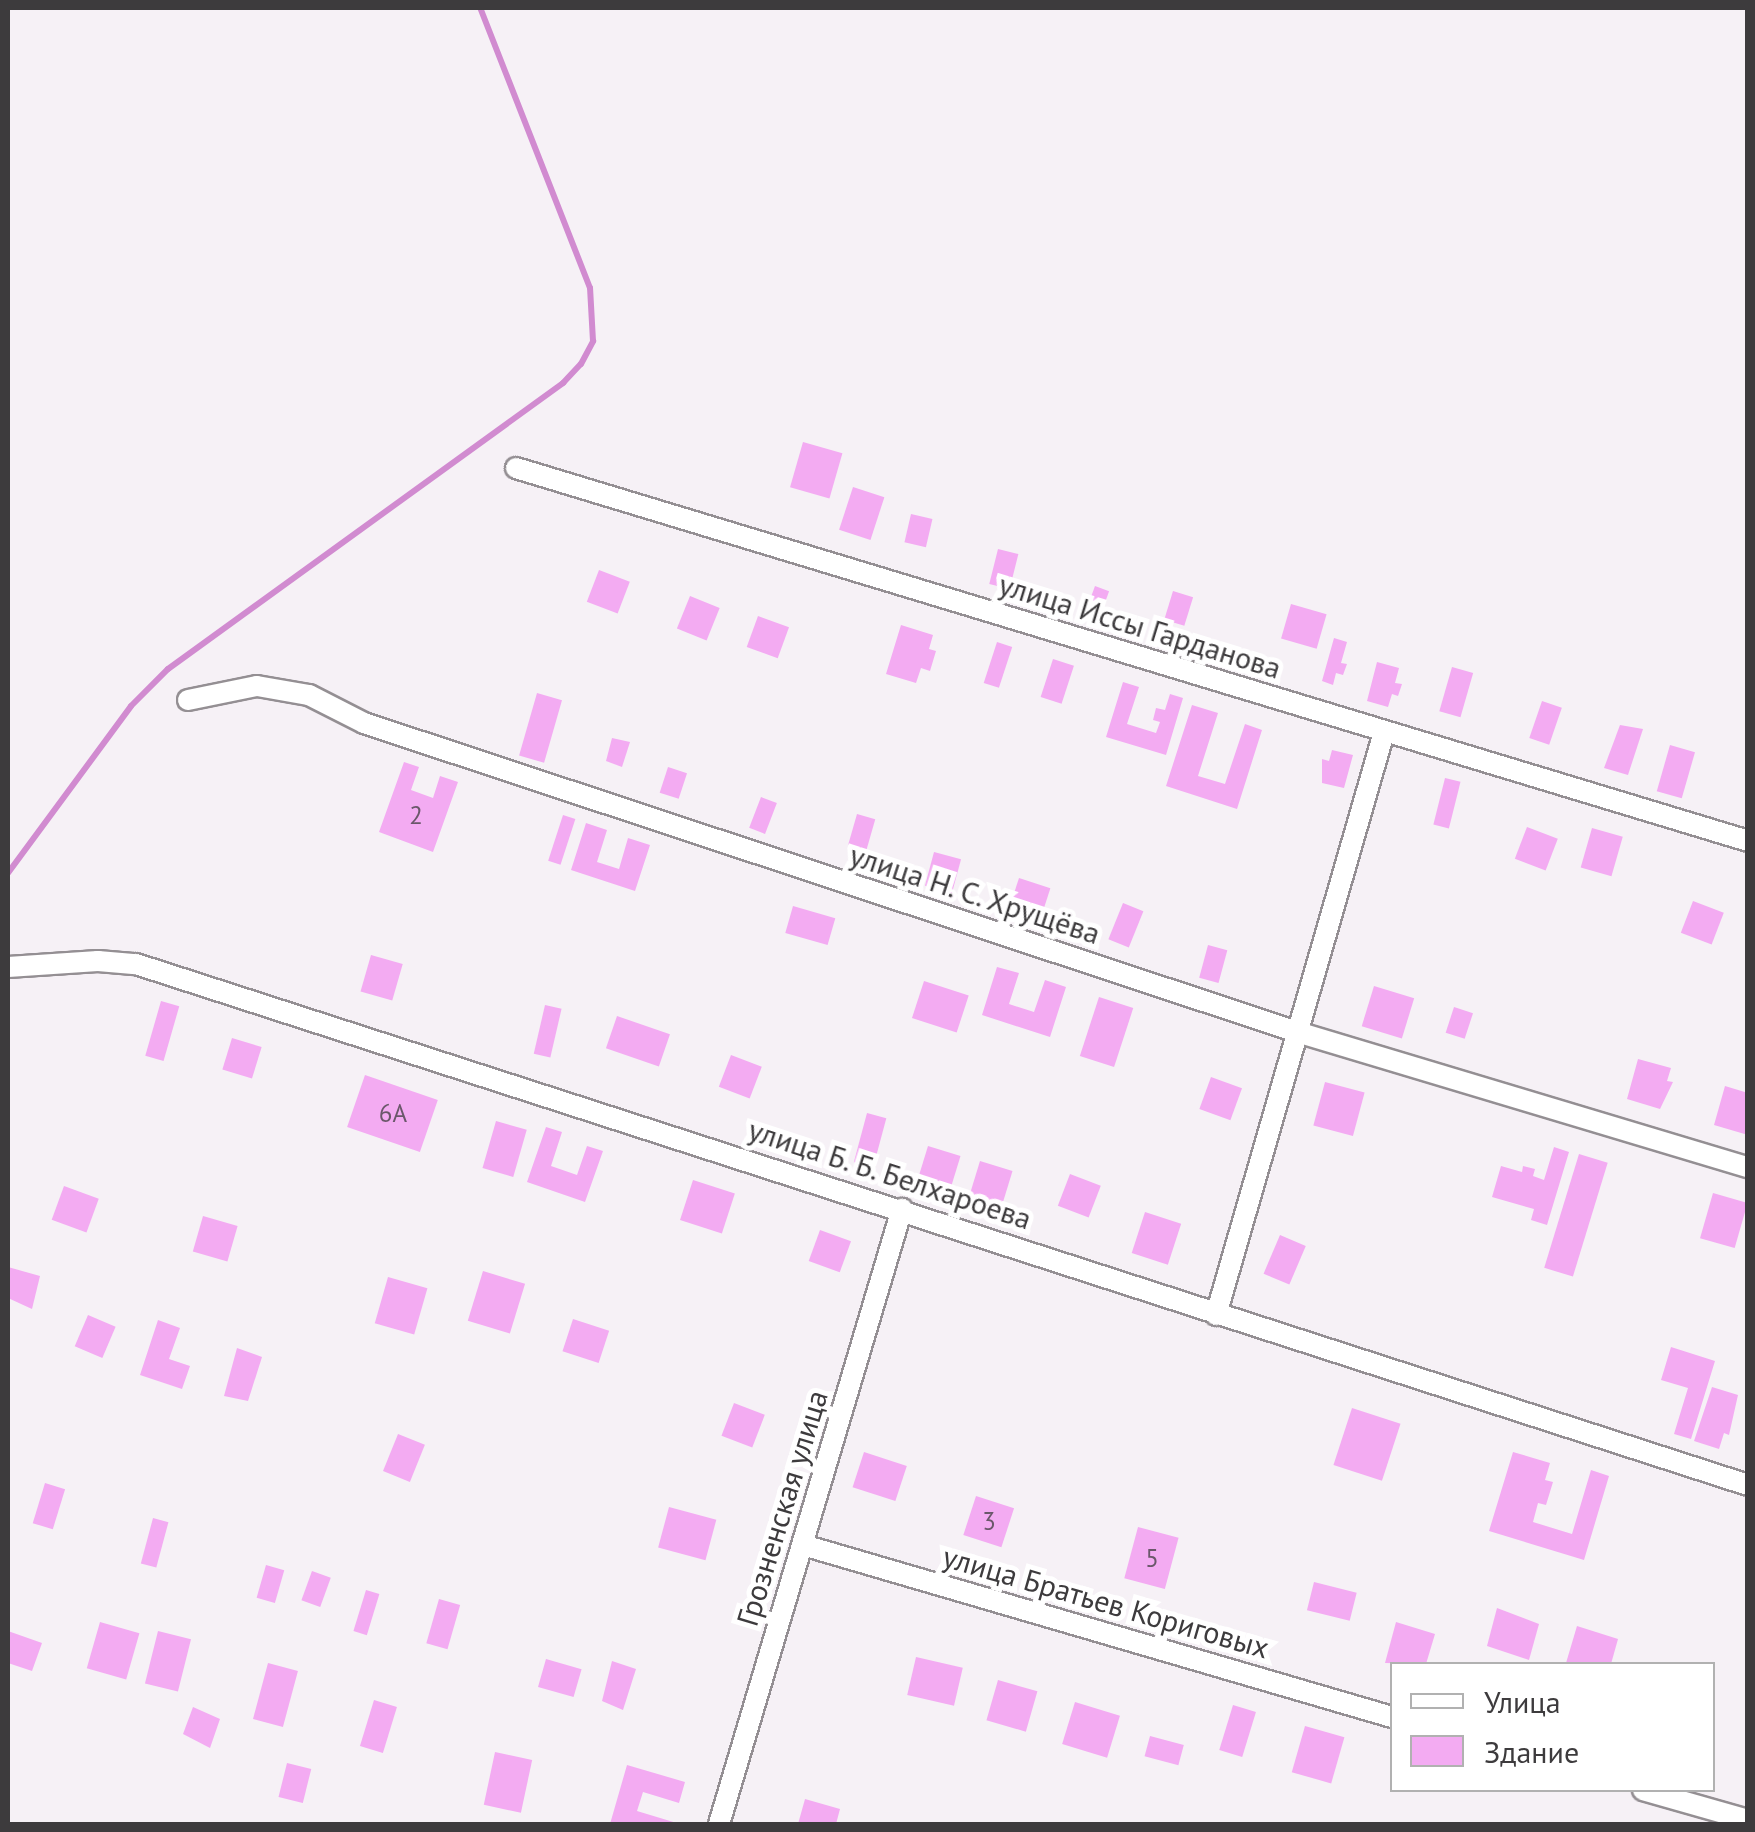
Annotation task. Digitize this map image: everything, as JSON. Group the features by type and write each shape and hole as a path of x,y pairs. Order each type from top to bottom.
{"street":[{"name":"улица Иссы Гарданова","path":"516,468 1748,841"},
{"name":"улица Н. С. Хрущёва","path":"188,700 257,686 309,696 364,723 1297,1032 1748,1167"},
{"path":"1216,1315 1384,732"},
{"name":"улица Б. Б. Белхароева","path":"8,967 98,961 136,964 1748,1485"},
{"name":"Грозненская улица","path":"719,1824 902,1209"},
{"name":"улица Братьев Кориговых","path":"804,1545 1390,1715"},
{"path":"1650,1792 1748,1820"}],"building":[{"path":"803,442 842,453 829,498 790,487"},
{"path":"853,487 884,497 870,540 839,530"},
{"path":"911,514 932,519 926,547 904,542"},
{"path":"998,549 1018,554 1010,589 989,584"},
{"path":"599,570 630,582 618,614 587,602"},
{"path":"1095,586 1109,591 1101,614 1087,609"},
{"path":"1173,591 1193,597 1184,626 1164,620"},
{"path":"690,596 720,608 707,640 677,628"},
{"path":"1291,604 1327,614 1317,649 1281,639"},
{"path":"758,616 789,627 778,658 747,647"},
{"path":"901,625 933,635 929,649 936,651 930,671 921,668 916,683 886,674"},
{"path":"1334,638 1347,642 1341,663 1347,664 1343,675 1336,673 1333,685 1322,681"},
{"path":"997,642 1012,647 999,688 984,683"},
{"path":"1053,659 1074,666 1062,704 1041,697"},
{"path":"1377,662 1399,668 1395,683 1402,684 1398,696 1392,694 1388,707 1367,701"},
{"path":"1452,667 1473,673 1460,717 1439,711"},
{"path":"1123,682 1139,687 1127,724 1156,733 1160,722 1153,720 1156,708 1165,710 1170,694 1183,698 1166,755 1106,737"},
{"path":"537,693 562,700 544,763 519,755"},
{"path":"1542,701 1562,708 1549,745 1529,738"},
{"path":"1192,705 1218,713 1198,776 1225,784 1245,724 1262,730 1237,809 1166,786"},
{"path":"1620,725 1643,729 1628,775 1604,768"},
{"path":"612,738 630,742 622,767 606,761"},
{"path":"1670,745 1695,752 1682,798 1657,791"},
{"path":"1332,750 1353,755 1344,788 1322,783 1322,759 1329,761"},
{"path":"404,762 419,767 411,790 433,798 440,776 458,782 433,852 379,832"},
{"path":"668,767 687,773 679,799 660,793"},
{"path":"1445,778 1461,782 1449,828 1433,825"},
{"path":"761,797 777,803 765,834 749,828"},
{"path":"857,814 875,819 866,850 848,845"},
{"path":"563,815 575,819 561,865 548,861"},
{"path":"586,823 607,830 597,862 619,869 628,838 650,845 635,891 571,870"},
{"path":"1527,827 1558,839 1546,871 1515,859"},
{"path":"1592,828 1623,837 1611,876 1581,867"},
{"path":"934,852 961,859 952,893 925,886"},
{"path":"1019,878 1050,888 1039,923 1008,913"},
{"path":"1693,901 1724,913 1712,945 1681,933"},
{"path":"1123,903 1143,911 1129,947 1108,939"},
{"path":"793,906 835,918 828,945 785,933"},
{"path":"1208,945 1227,950 1219,983 1199,978"},
{"path":"371,955 403,964 392,1001 361,992"},
{"path":"997,967 1019,973 1009,1004 1034,1012 1045,980 1066,987 1050,1037 982,1015"},
{"path":"924,981 969,996 957,1033 912,1018"},
{"path":"1374,986 1414,998 1402,1038 1362,1026"},
{"path":"1099,997 1133,1008 1114,1067 1080,1056"},
{"path":"161,1001 179,1006 164,1061 145,1056"},
{"path":"545,1005 562,1009 550,1058 534,1054"},
{"path":"1454,1007 1473,1013 1465,1039 1446,1033"},
{"path":"617,1016 670,1034 659,1066 606,1048"},
{"path":"232,1038 262,1047 252,1079 222,1070"},
{"path":"731,1055 762,1067 750,1099 719,1087"},
{"path":"1638,1059 1671,1068 1667,1081 1673,1082 1660,1109 1627,1099"},
{"path":"365,1075 438,1100 420,1152 347,1127"},
{"path":"1211,1077 1242,1088 1230,1120 1199,1109"},
{"path":"1325,1082 1365,1093 1353,1136 1313,1125"},
{"path":"1725,1086 1748,1093 1748,1135 1714,1125"},
{"path":"867,1113 886,1118 873,1167 854,1162"},
{"path":"496,1121 527,1130 513,1177 482,1168"},
{"path":"546,1127 562,1132 551,1166 577,1175 587,1146 603,1151 585,1202 527,1182"},
{"path":"928,1146 961,1156 949,1192 917,1182"},
{"path":"1554,1147 1569,1152 1547,1225 1531,1220 1534,1209 1492,1197 1501,1166 1522,1172 1523,1166 1535,1169 1533,1176 1544,1180"},
{"path":"1579,1154 1608,1163 1573,1277 1544,1268"},
{"path":"980,1161 1013,1171 1001,1208 969,1198"},
{"path":"1070,1174 1101,1186 1089,1218 1058,1206"},
{"path":"693,1180 735,1194 722,1234 680,1220"},
{"path":"64,1186 99,1199 86,1232 52,1220"},
{"path":"1713,1193 1748,1203 1735,1248 1700,1238"},
{"path":"1145,1212 1181,1224 1168,1265 1132,1253"},
{"path":"203,1216 238,1226 227,1261 193,1252"},
{"path":"820,1230 851,1241 840,1272 809,1261"},
{"path":"1280,1235 1306,1246 1289,1285 1264,1274"},
{"path":"8,1267 40,1276 32,1309 8,1298"},
{"path":"483,1271 525,1284 510,1334 468,1321"},
{"path":"388,1277 427,1288 414,1334 375,1323"},
{"path":"88,1315 116,1327 102,1358 75,1346"},
{"path":"573,1319 609,1331 599,1363 562,1351"},
{"path":"158,1320 180,1328 169,1359 190,1366 182,1389 140,1375"},
{"path":"1671,1347 1715,1361 1691,1439 1674,1434 1688,1388 1661,1380"},
{"path":"237,1348 262,1357 248,1401 224,1396"},
{"path":"1712,1387 1738,1395 1729,1435 1724,1433 1719,1449 1694,1441"},
{"path":"734,1403 765,1415 752,1448 721,1436"},
{"path":"1352,1408 1401,1424 1382,1481 1333,1465"},
{"path":"398,1434 425,1445 410,1482 383,1471"},
{"path":"864,1452 907,1466 895,1501 853,1487"},
{"path":"1513,1452 1550,1463 1545,1480 1553,1482 1546,1505 1538,1503 1533,1522 1572,1534 1591,1470 1609,1476 1584,1560 1489,1531"},
{"path":"45,1483 65,1489 53,1529 33,1523"},
{"path":"976,1496 1014,1508 1001,1547 963,1535"},
{"path":"669,1507 716,1520 705,1560 658,1548"},
{"path":"153,1518 168,1522 156,1568 141,1563"},
{"path":"1138,1527 1179,1538 1165,1589 1124,1578"},
{"path":"266,1565 284,1570 275,1603 257,1598"},
{"path":"312,1571 331,1578 320,1607 301,1600"},
{"path":"1314,1582 1357,1593 1350,1621 1307,1610"},
{"path":"366,1590 379,1594 367,1635 353,1631"},
{"path":"439,1599 460,1605 447,1649 426,1643"},
{"path":"1497,1608 1539,1624 1529,1660 1487,1646"},
{"path":"100,1622 139,1633 126,1679 87,1668"},
{"path":"1396,1622 1435,1634 1427,1662 1385,1663"},
{"path":"1577,1626 1618,1639 1612,1662 1566,1662"},
{"path":"8,1631 42,1643 32,1671 8,1663"},
{"path":"158,1631 191,1639 178,1692 145,1683"},
{"path":"916,1657 963,1668 954,1706 907,1695"},
{"path":"546,1659 582,1669 574,1697 538,1687"},
{"path":"612,1661 636,1669 623,1710 602,1701"},
{"path":"268,1663 298,1671 283,1727 253,1719"},
{"path":"998,1680 1037,1691 1026,1732 986,1720"},
{"path":"374,1700 397,1707 383,1753 360,1746"},
{"path":"1075,1702 1120,1716 1107,1758 1062,1744"},
{"path":"1233,1705 1256,1712 1242,1757 1219,1750"},
{"path":"193,1707 220,1719 210,1748 183,1734"},
{"path":"1305,1726 1344,1737 1331,1783 1292,1772"},
{"path":"1150,1736 1184,1745 1178,1765 1145,1756"},
{"path":"495,1752 532,1760 521,1813 484,1805"},
{"path":"287,1763 311,1769 303,1803 279,1797"},
{"path":"627,1765 685,1782 679,1803 643,1792 637,1811 680,1824 610,1824"},
{"path":"805,1799 840,1809 836,1824 798,1824"}],"waterway":[{"path":"8,873 131,706 168,669 563,383 581,364 593,341 590,288 480,8"}]}
